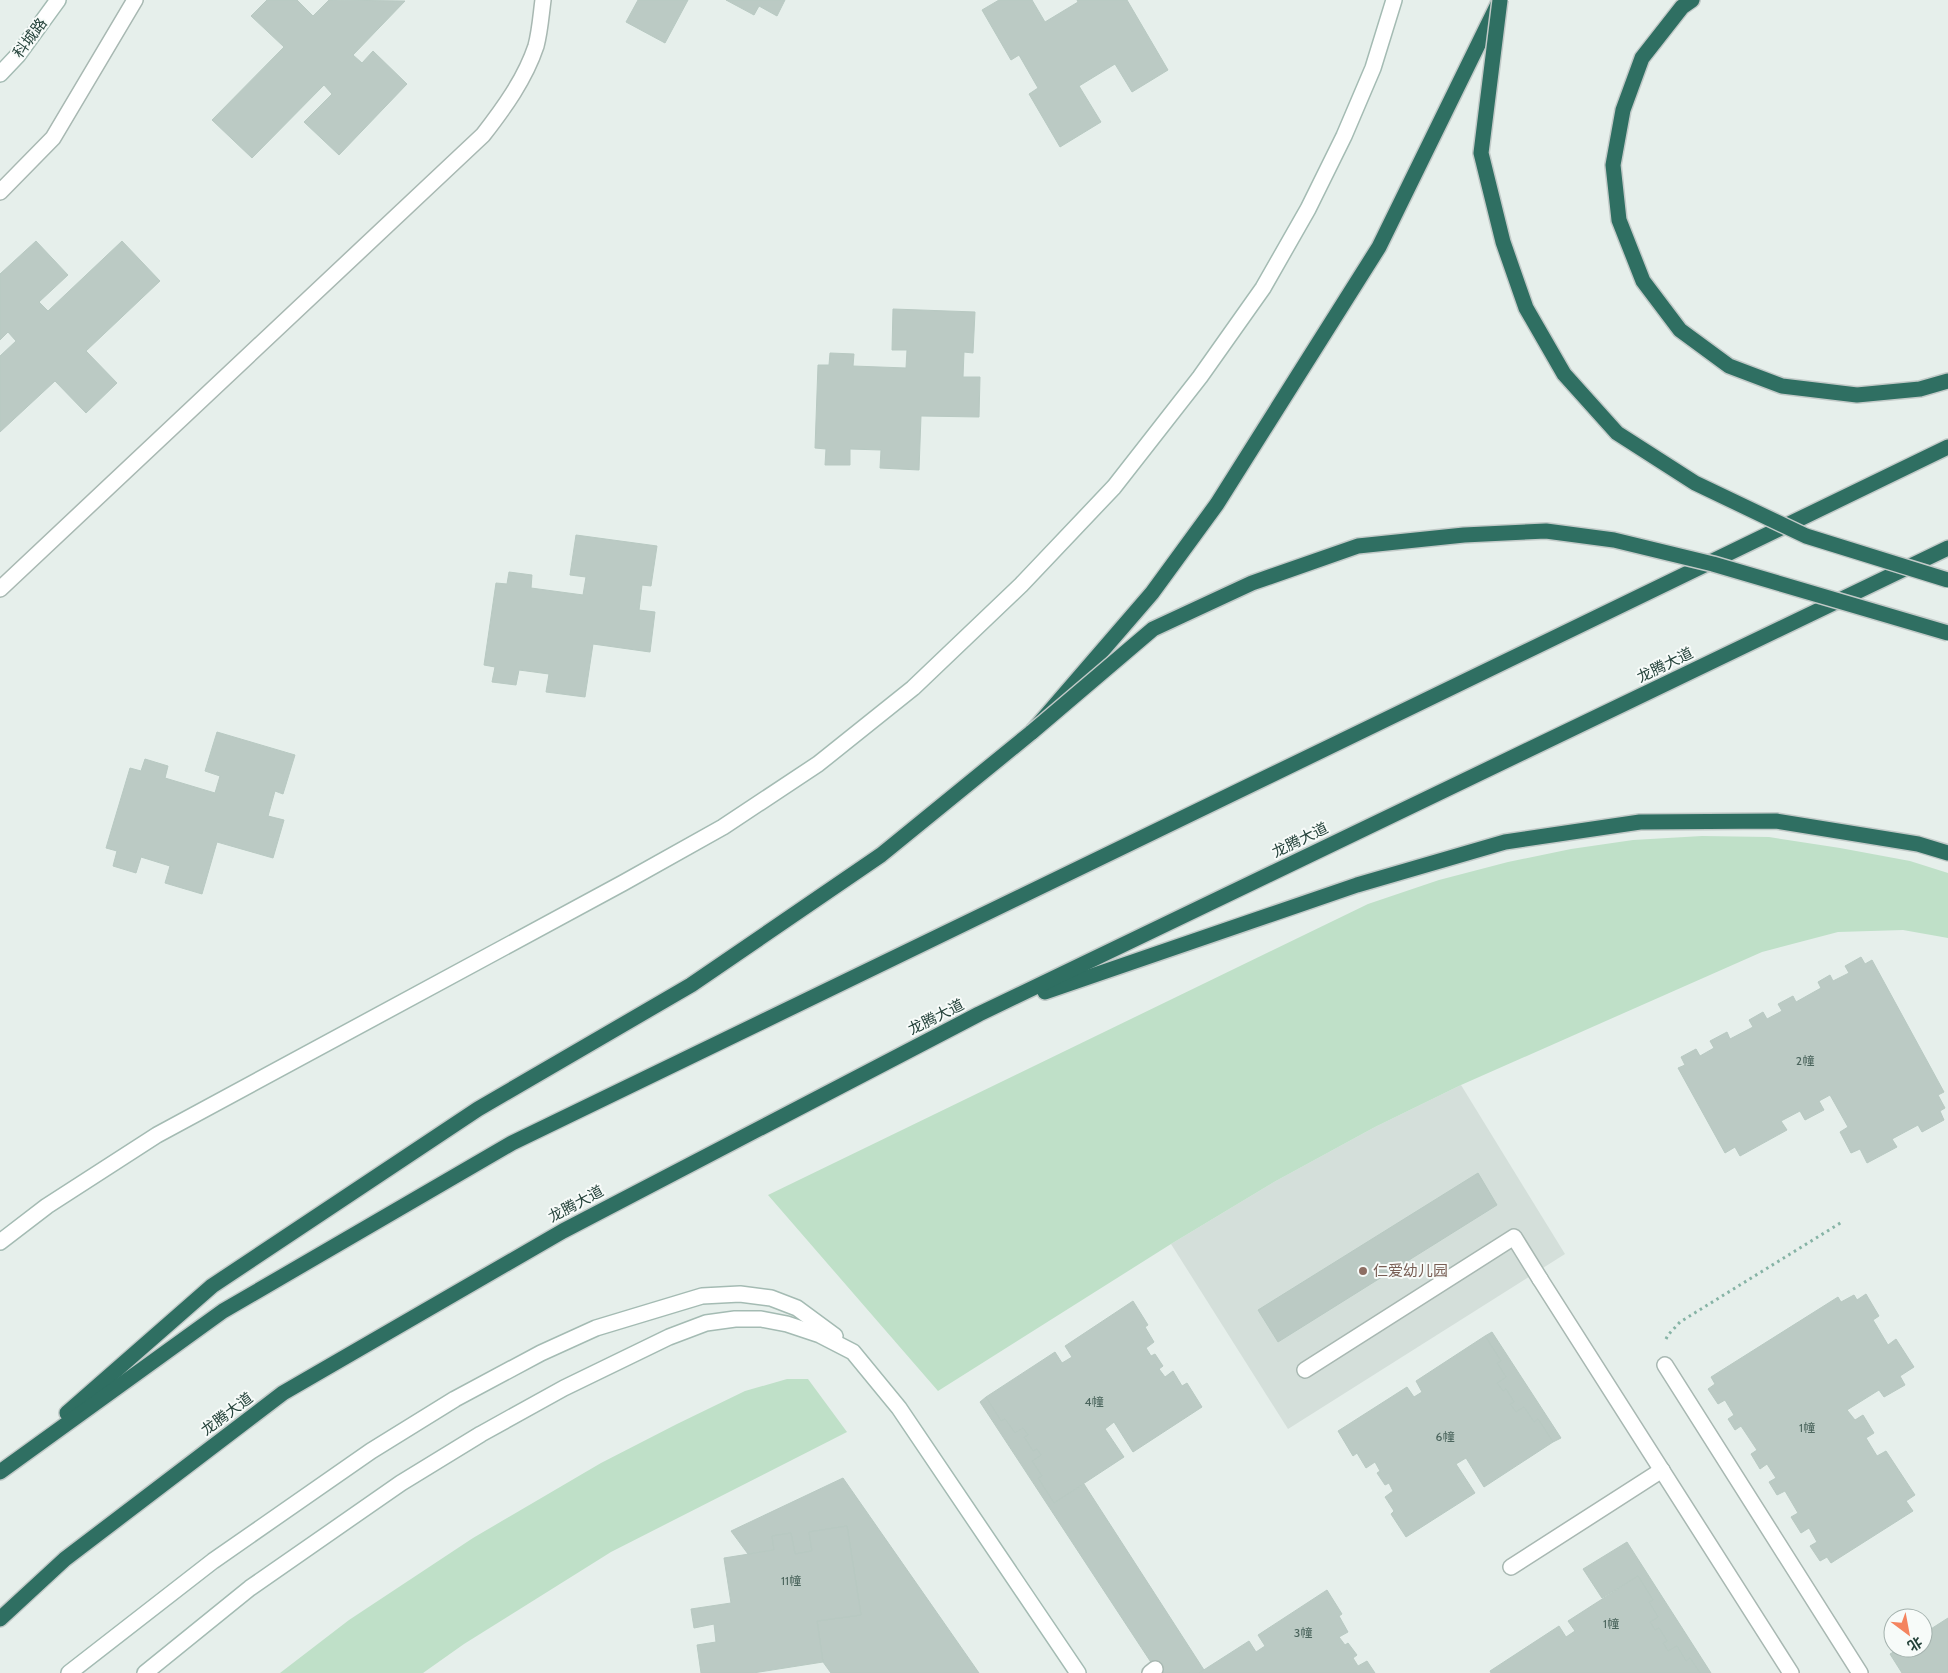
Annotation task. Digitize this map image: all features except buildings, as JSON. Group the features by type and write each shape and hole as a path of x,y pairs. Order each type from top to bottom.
{"highway":[{"path":"1499,0 1481,153 1503,242 1526,308 1564,374 1617,434 1695,483 1806,536 1948,580"},
{"path":"1032,732 1152,593 1217,504 1379,247 1499,0"},
{"path":"1692,0 1682,6 1642,58 1623,110 1613,165 1619,220 1644,280 1680,330 1729,366 1782,386 1857,395 1920,389 1948,381"},
{"path":"0,1472 223,1311 512,1143 1948,447"},
{"path":"0,1472 212,1286 478,1109 691,985 882,855 1032,732 1153,629 1252,583 1358,546 1464,535 1546,531 1614,540 1713,564 1948,633"},
{"name":"龙腾大道","path":"0,1619 65,1559 283,1393 563,1231 979,1014 1948,548"},
{"path":"979,1014 1358,885 1505,842 1640,822 1776,821 1918,844 1948,853"}],"main road":[{"name":"科城路","path":"0,74 18,55 58,0"},
{"path":"0,192 53,138 135,0"},
{"path":"0,588 484,135 505,106 523,75 536,45 543,0"},
{"path":"0,1242 47,1206 156,1135 615,888 723,827 818,764 913,688 1021,585 1114,487 1200,377 1257,296 1308,210 1344,136 1373,68 1394,0"},
{"path":"1305,1370 1514,1237 1791,1673"},
{"path":"70,1673 213,1560 371,1451 455,1399 541,1353 596,1328 702,1296 740,1294 771,1298 797,1308 824,1326 853,1352 898,1408 1078,1673"},
{"path":"145,1673 250,1588 401,1483 481,1434 564,1388 669,1337 706,1323 735,1319 762,1319 787,1324 820,1335 853,1352"},
{"path":"1665,1365 1860,1673"},
{"path":"1511,1567 1662,1470"}],"path":[{"path":"1665,1365 1663,1349 1668,1334 1680,1322 1842,1222"}],"shaded area":[{"name":"仁爱幼儿园","path":"1461,1085 1565,1254 1288,1429 1171,1244 1274,1182 1375,1127"}],"green space":[{"path":"1702,836 1769,837 1910,861 1948,873 1948,938 1903,930 1838,932 1762,952 1461,1085 1375,1127 1274,1182 1171,1244 938,1391 768,1195 1368,904 1439,880 1508,862 1571,849 1633,840"},
{"path":"787,1379 808,1379 847,1432 611,1552 464,1644 423,1673 280,1673 349,1620 473,1538 601,1463 745,1391"}],"place":[{"name":"仁爱幼儿园","path":"1363,1271"}]}
